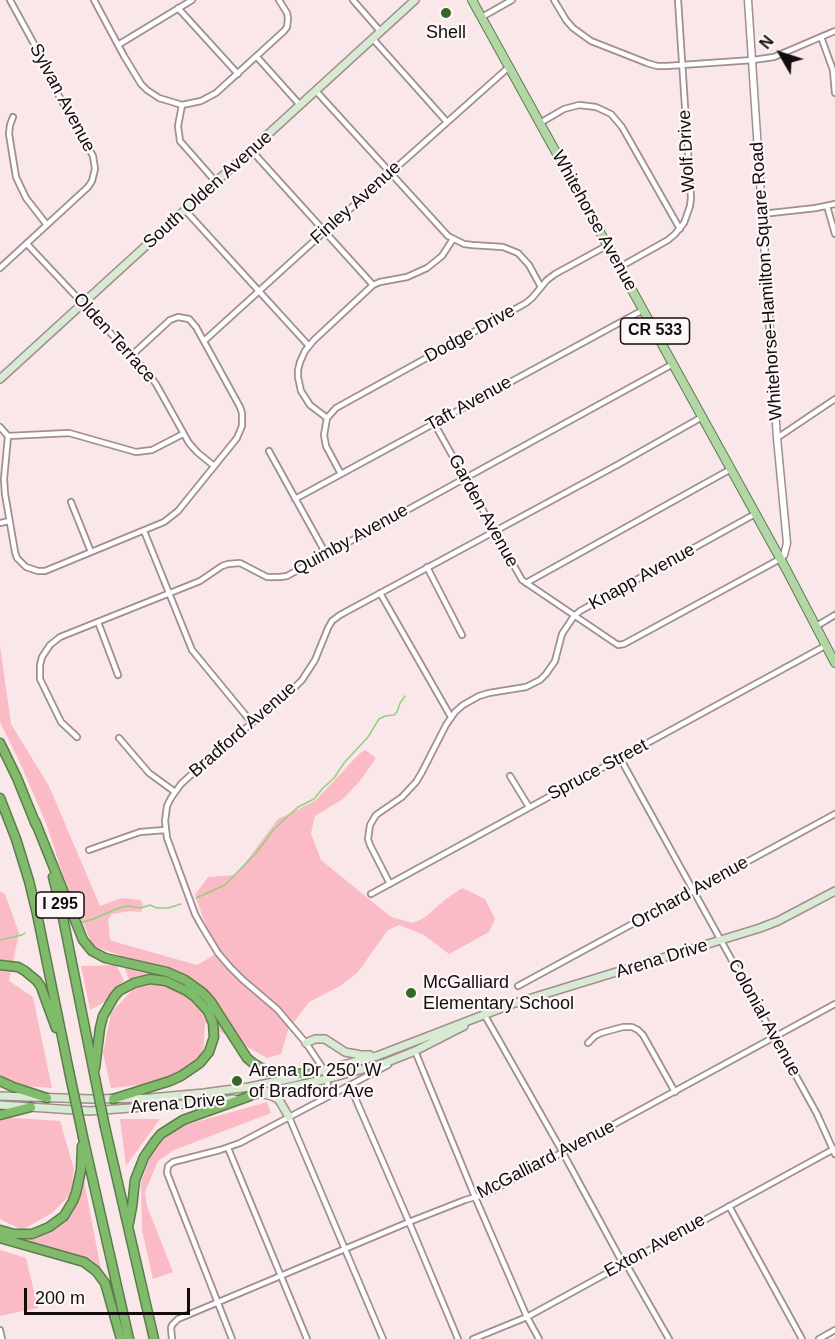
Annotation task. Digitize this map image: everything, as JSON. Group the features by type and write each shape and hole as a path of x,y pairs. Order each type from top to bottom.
{"highway":[{"name":"I 295","path":"0,743 35,821 61,909 105,1127 154,1339"},
{"name":"I 295","path":"0,798 16,839 37,914 83,1137 129,1339"},
{"path":"35,821 83,940 92,951 105,958 167,972 185,980 195,986 211,1002 253,1064 274,1073 307,1074"},
{"path":"0,965 18,967 37,981 65,1053"},
{"path":"95,1076 103,1016 114,997 127,986 142,980 166,981 187,991 208,1011 213,1023 214,1037 209,1052 200,1063 170,1081 113,1098"},
{"path":"0,1081 47,1098"},
{"path":"129,1226 135,1180 144,1157 160,1134 183,1120 250,1096"},
{"path":"0,1115 31,1107"},
{"path":"0,1230 14,1234 32,1234 49,1227 64,1215 73,1201 79,1183 83,1137"},
{"path":"0,1238 84,1262 96,1271 105,1283 121,1339"}],"main road":[{"name":"South Olden Avenue","path":"0,379 415,0"},
{"name":"Whitehorse Avenue","path":"472,0 731,469 835,663"},
{"name":"Arena Drive","path":"0,1096 150,1098 249,1087 324,1070 387,1052 512,1004 760,928 835,891"},
{"name":"Arena Drive","path":"0,1105 89,1111 214,1102 250,1096 386,1063 452,1033 484,1014"},
{"path":"306,1043 320,1038 354,1054 370,1055 387,1052"},
{"path":"261,1093 279,1100 289,1118"}],"street":[{"name":"Sylvan Avenue","path":"0,268 88,187 94,176 95,163 10,0"},
{"path":"94,0 136,77 147,90 166,101 182,105 216,93 284,31 287,27 287,13 279,0"},
{"path":"118,45 192,0"},
{"path":"352,0 380,31"},
{"path":"482,16 512,0"},
{"path":"554,0 573,28 595,43 647,63 667,66 774,57 835,31"},
{"name":"Wolf Drive","path":"678,0 691,198 687,215 680,229"},
{"name":"Whitehorse-Hamilton Square Road","path":"748,0 777,438 787,543 780,559"},
{"path":"178,8 238,74"},
{"path":"821,37 830,58 835,93"},
{"path":"373,39 447,122"},
{"path":"257,57 300,105"},
{"name":"Finley Avenue","path":"204,341 509,66"},
{"path":"316,91 443,231 453,239 472,245 503,247 518,253 529,265 541,287"},
{"path":"182,105 178,126 180,141 216,182"},
{"path":"540,123 564,109 579,105 596,107 611,114 622,127 680,229 668,240 620,267"},
{"path":"13,117 9,125 9,134 16,177 26,198 47,225"},
{"path":"251,150 373,285"},
{"path":"762,214 835,204"},
{"path":"827,206 835,234"},
{"path":"185,210 309,346"},
{"path":"342,474 325,441 324,429 327,418 310,405 301,391 298,369 300,362 309,346 373,285 418,274 442,256 453,239"},
{"name":"Olden Terrace","path":"27,244 132,355 156,384 183,434 197,452 214,466"},
{"name":"Dodge Drive","path":"327,418 339,406 526,303 555,274 608,245"},
{"name":"Taft Avenue","path":"295,499 643,310"},
{"path":"0,427 8,436 4,479 15,552 21,563 31,569 45,571 144,531 172,517 237,438 243,420 240,407 193,322 184,317 170,321 132,355"},
{"name":"Quimby Avenue","path":"77,737 62,722 40,679 40,665 46,650 54,641 200,581 228,564 240,563 267,577 287,576 673,364"},
{"path":"777,438 835,399"},
{"name":"Bradford Avenue","path":"327,1079 324,1070 306,1043 277,1009 230,967 208,938 195,914 167,838 165,821 167,806 175,792 205,762 302,680 315,660 332,621 340,615 702,417"},
{"name":"Garden Avenue","path":"434,423 522,580 618,645 624,644 780,559"},
{"path":"8,436 69,434 136,452 152,450 183,434"},
{"path":"269,451 326,554"},
{"path":"526,583 731,469"},
{"path":"71,502 91,552"},
{"name":"Knapp Avenue","path":"390,884 370,845 368,838 370,825 376,815 402,797 416,782 451,717 463,705 479,696 526,687 540,680 555,661 562,634 573,616 755,514"},
{"path":"0,523 9,521"},
{"path":"144,531 192,650 252,723"},
{"path":"427,567 462,635"},
{"path":"380,593 451,717"},
{"path":"815,627 835,615"},
{"path":"98,622 118,675"},
{"name":"Spruce Street","path":"371,894 825,646"},
{"path":"119,738 149,772 175,792"},
{"name":"Colonial Avenue","path":"620,758 817,1114 834,1151"},
{"path":"510,776 529,807"},
{"name":"Orchard Avenue","path":"518,986 546,974 835,814"},
{"path":"89,850 140,832 165,830"},
{"name":"McGalliard Avenue","path":"172,1339 171,1328 178,1319 409,1222 486,1194 835,1004"},
{"path":"484,1014 620,1258 625,1262 669,1339"},
{"path":"588,1043 595,1036 612,1030 628,1026 638,1029 675,1092"},
{"path":"415,1051 526,1317 539,1339"},
{"path":"232,1339 167,1173 168,1166 228,1148 350,1086 405,1055"},
{"path":"322,1100 328,1088 327,1079"},
{"path":"350,1086 458,1339"},
{"path":"289,1118 383,1339"},
{"path":"228,1148 307,1339"},
{"name":"Exton Avenue","path":"473,1339 526,1317 834,1151"},
{"path":"729,1206 802,1339"},
{"path":"0,1330 2,1339"},
{"path":"819,1339 835,1330"}],"shaded area":[{"path":"0,646 11,724 49,786 100,906 122,898 140,900 143,904 141,912 112,914 108,919 112,941 197,965 216,954 195,895 208,877 236,875 278,819 315,801 365,750 376,758 360,781 343,799 315,816 311,833 321,860 391,917 413,923 424,918 462,888 485,899 495,919 489,932 449,954 424,935 399,925 388,930 358,972 340,986 309,1002 288,1030 281,1054 267,1058 205,1023 203,1055 171,1077 141,1085 111,1088 103,1053 111,1013 133,989 119,955 93,946 63,875 46,823 0,722"},
{"path":"0,891 5,894 19,933 9,981 33,997 52,1088 0,1084"},
{"path":"116,965 124,980 106,1001 90,1010 81,966"},
{"path":"267,1102 271,1113 174,1150 158,1161 145,1192 147,1206 173,1272 153,1279 142,1230 141,1182 151,1155 161,1142 182,1126"},
{"path":"0,1117 60,1121 74,1169 71,1194 52,1213 22,1230 0,1219"},
{"path":"120,1119 160,1119 126,1166"},
{"path":"83,1175 101,1270 96,1265 71,1255 22,1240 47,1233 65,1219 78,1200"},
{"path":"0,1250 26,1258 38,1308 0,1316"}],"waterway":[{"path":"196,898 225,885 256,853 274,829 298,807 314,799 368,737 379,719 397,712 405,696"},
{"path":"80,923 128,906 141,908 150,905 157,908 168,908 181,904"},
{"path":"0,940 25,933"}],"place":[{"name":"Shell","path":"446,13"},
{"name":"McGalliard Elementary School","path":"411,993"},
{"name":"Arena Dr 250' W of Bradford Ave","path":"237,1081"}]}
